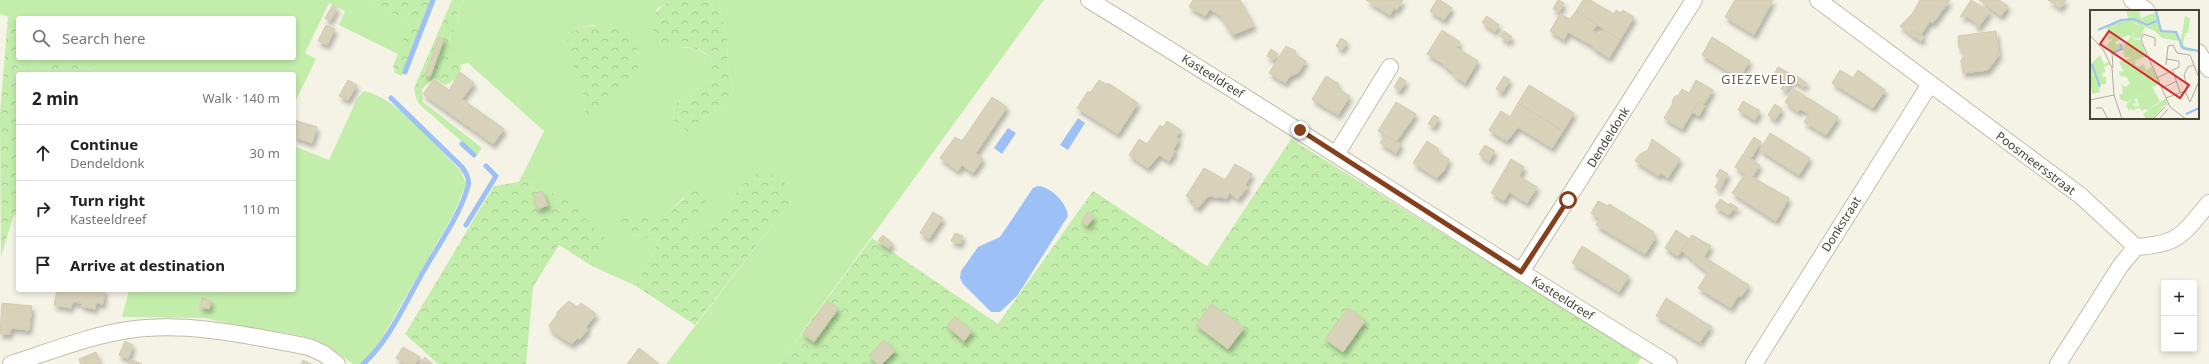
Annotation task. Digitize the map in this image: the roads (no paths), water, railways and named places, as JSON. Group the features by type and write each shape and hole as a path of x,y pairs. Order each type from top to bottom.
{"street":[{"name":"Kasteeldreef","path":"1089,0 1337,154 1521,272 1669,364"},
{"name":"Dendeldonk","path":"1521,272 1570,198 1694,0"},
{"name":"Poosmeersstraat","path":"1818,0 2080,196 2136,247"},
{"path":"2132,0 2146,10"},
{"path":"2199,54 2209,69"},
{"path":"1337,154 1390,67"},
{"name":"Donkstraat","path":"1754,364 1930,84"},
{"path":"2058,364 2121,265 2136,247 2160,245 2180,237 2209,203"},
{"path":"11,364 122,331 173,327 205,329 309,347 324,354 337,364"}],"water":[{"path":"1078,118 1085,123 1068,150 1060,145"},
{"path":"1008,128 1016,133 1002,154 994,148"},
{"path":"1038,186 1048,189 1058,196 1065,206 1068,216 1017,296 1000,312 991,312 963,284 960,278 961,271 978,247 1000,237 1033,188"}],"waterway":[{"path":"405,72 433,0"},
{"path":"363,364 390,332 419,279 450,228 465,197 468,183 467,176 462,167 391,98"},
{"path":"462,144 474,155"},
{"path":"466,225 496,176 486,166"}],"district":[{"name":"GIEZEVELD","path":"1759,79"}]}
